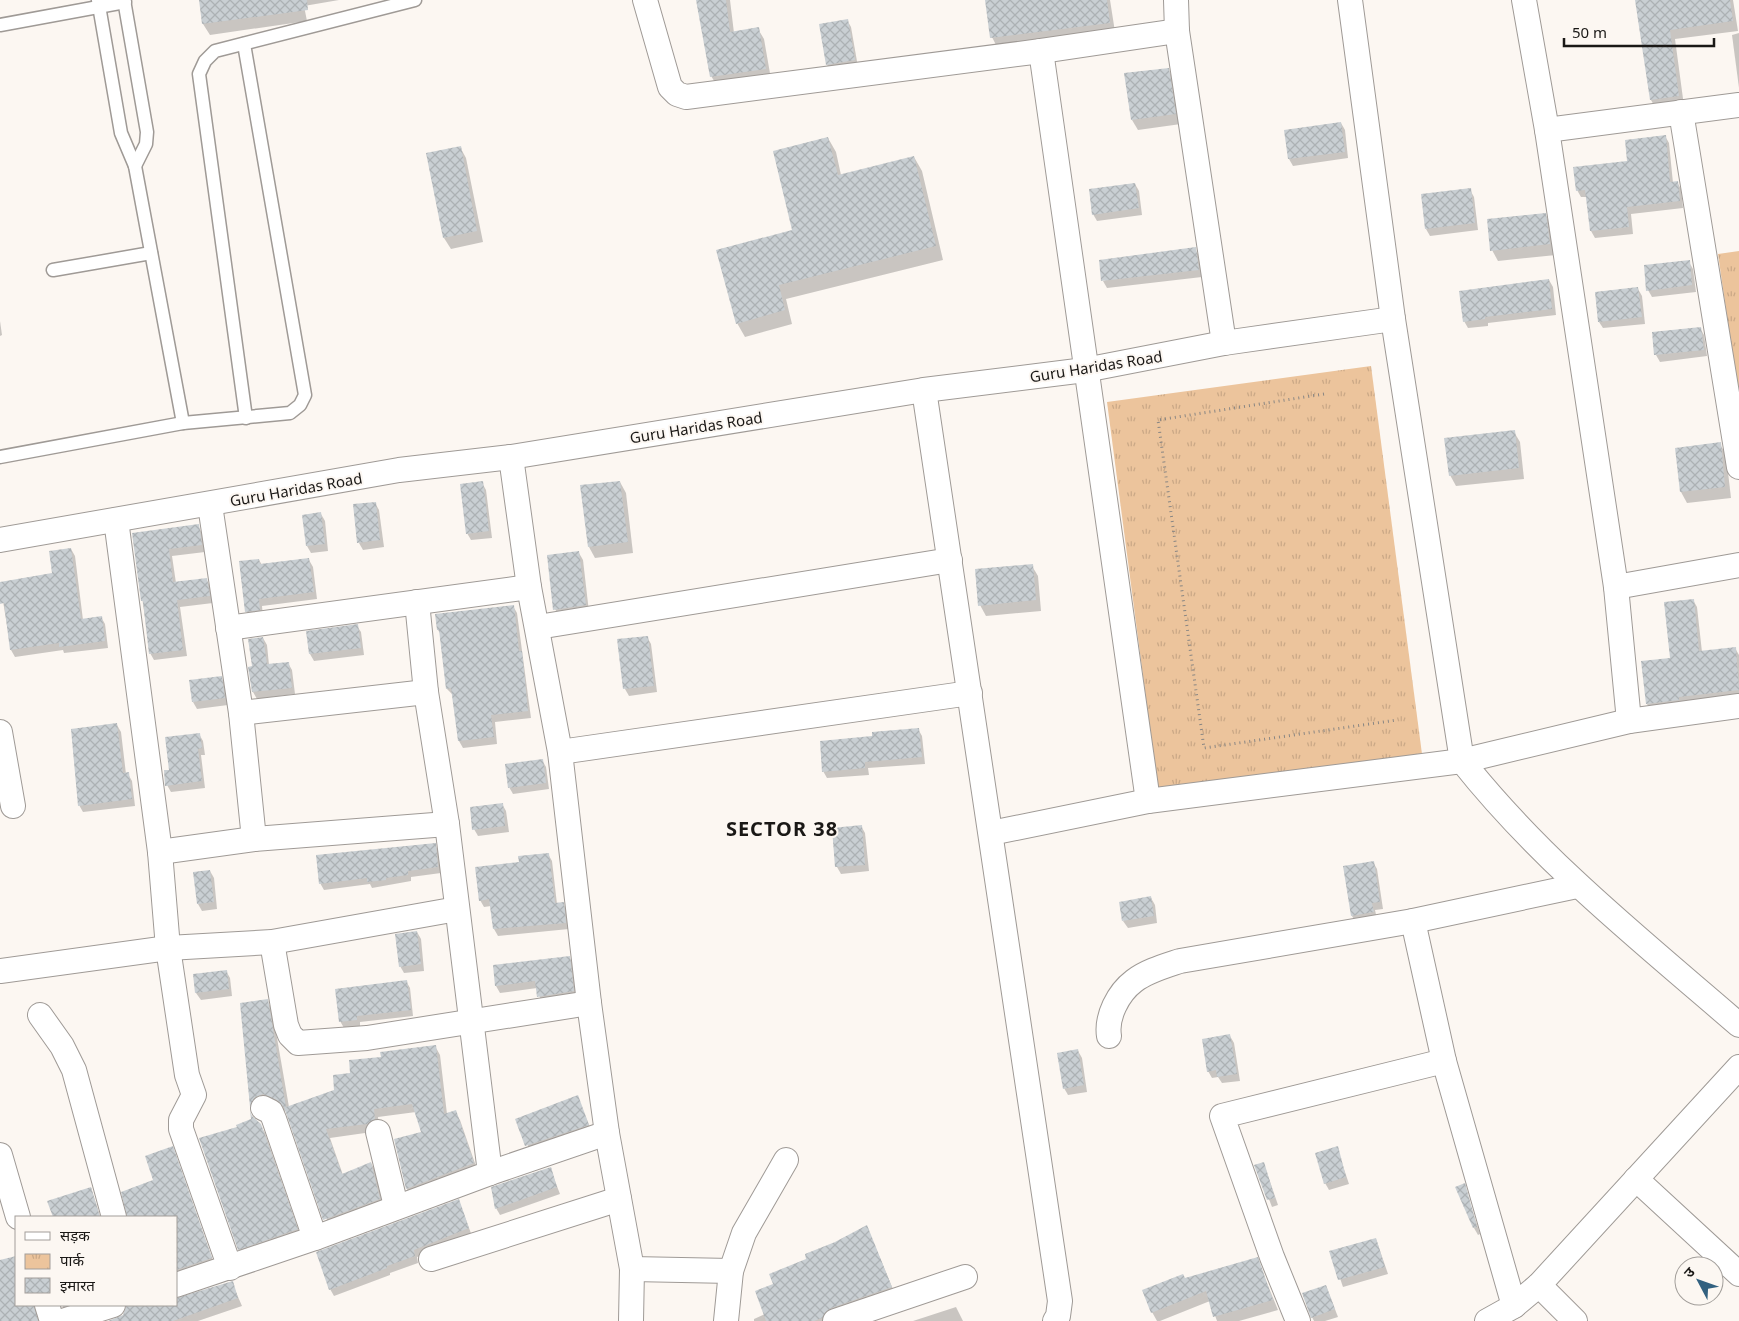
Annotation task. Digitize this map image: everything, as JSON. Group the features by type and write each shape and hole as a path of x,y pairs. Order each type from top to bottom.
{"street":[{"path":"645,0 670,87 677,94 686,97 1041,52 1177,31"},
{"path":"1176,0 1177,31 1224,343"},
{"path":"1350,0 1393,319 1462,761 1502,810 1577,886 1739,1025"},
{"path":"1524,0 1547,130 1616,587 1629,721"},
{"path":"1041,52 1148,801"},
{"path":"1547,130 1739,105"},
{"path":"1681,112 1739,467"},
{"name":"Guru Haridas Road","path":"0,540 210,505 399,470 510,457 924,390 1085,370 1224,343 1393,319"},
{"path":"924,390 1060,1301 1058,1316 1055,1321"},
{"path":"510,457 529,587 560,752 589,1003 607,1134 632,1268 631,1321"},
{"path":"210,505 241,713 254,839"},
{"path":"116,520 160,852 168,948 187,1075 194,1095 181,1120 181,1129 230,1268"},
{"path":"538,627 950,560"},
{"path":"1616,587 1739,565"},
{"path":"228,628 529,587"},
{"path":"418,602 426,692 447,824 490,1173"},
{"path":"241,713 426,692"},
{"path":"560,752 970,694"},
{"path":"991,833 1148,801 1462,761 1629,721 1739,706"},
{"path":"0,732 13,806"},
{"path":"160,852 254,839 447,824"},
{"path":"1109,1036 1110,1015 1133,982 1151,972 1180,961 1413,921 1577,886"},
{"path":"0,971 168,948 272,942 457,909"},
{"path":"1413,921 1444,1061 1514,1306"},
{"path":"272,942 286,1025 290,1035 298,1043 367,1038 589,1003"},
{"path":"40,1015 62,1046 74,1070 114,1216"},
{"path":"1298,1321 1272,1257 1222,1116 1444,1061"},
{"path":"1487,1321 1514,1306 1538,1285 1739,1066"},
{"path":"263,1108 271,1112 274,1119 315,1238"},
{"path":"378,1132 396,1206"},
{"path":"178,1284 315,1238 396,1206 490,1173 607,1134"},
{"path":"0,1155 18,1216"},
{"path":"726,1321 731,1271 744,1233 786,1160"},
{"path":"1636,1179 1739,1274"},
{"path":"431,1260 619,1199"},
{"path":"632,1268 731,1271"},
{"path":"835,1321 965,1277"},
{"path":"1538,1285 1575,1321"},
{"path":"47,1306 52,1321"},
{"path":"63,1321 110,1306"}],"lane":[{"path":"246,418 199,74 205,61 215,51 415,0"},
{"path":"0,25 99,3 125,1 147,132 146,144 135,166"},
{"path":"99,3 121,134 135,166 183,423"},
{"path":"0,457 183,423 290,413 300,405 305,395 244,44"},
{"path":"53,270 151,253"}],"path":[{"path":"1324,394 1158,420 1204,748 1397,720"}],"green space":[{"path":"1739,251 1739,400 1718,254"},
{"path":"1371,366 1422,754 1158,790 1107,402"}],"building":[{"path":"199,0 307,0 308,10 202,24"},
{"path":"696,0 726,0 730,32 759,27 766,69 710,77"},
{"path":"985,0 1107,0 1110,23 990,38"},
{"path":"1635,0 1730,0 1733,21 1670,30 1679,96 1650,100"},
{"path":"848,19 855,60 826,65 819,24"},
{"path":"1169,68 1176,114 1131,120 1124,73"},
{"path":"1341,122 1345,152 1288,159 1284,130"},
{"path":"1666,135 1670,182 1678,181 1680,201 1627,207 1629,227 1590,231 1585,190 1576,191 1573,167 1627,161 1625,140"},
{"path":"828,137 838,175 914,156 936,246 779,285 785,310 736,324 716,250 792,230 773,151"},
{"path":"461,146 477,231 443,238 426,153"},
{"path":"1135,183 1139,208 1092,215 1089,189"},
{"path":"1471,188 1475,223 1425,229 1421,194"},
{"path":"1546,213 1550,244 1490,251 1487,219"},
{"path":"1196,247 1199,270 1101,281 1099,260"},
{"path":"1690,260 1692,285 1646,291 1644,265"},
{"path":"1549,279 1552,309 1485,317 1485,319 1463,322 1459,291"},
{"path":"1638,287 1642,317 1598,322 1595,292"},
{"path":"1701,327 1704,350 1654,355 1652,332"},
{"path":"1515,430 1519,468 1449,476 1444,438"},
{"path":"1721,442 1725,487 1680,492 1675,448"},
{"path":"483,481 489,531 466,534 460,484"},
{"path":"620,481 628,542 588,547 580,485"},
{"path":"376,502 380,540 357,543 353,504"},
{"path":"321,512 325,544 306,546 302,515"},
{"path":"199,524 202,545 169,549 173,582 207,578 210,596 177,600 183,650 149,654 132,533"},
{"path":"71,548 81,619 102,616 105,641 59,647 59,643 10,650 4,603 0,604 0,582 52,573 49,551"},
{"path":"579,551 586,605 553,610 547,555"},
{"path":"309,558 314,592 259,599 260,610 245,612 239,561 259,559 260,564"},
{"path":"1033,564 1036,600 978,606 975,569"},
{"path":"1694,599 1699,651 1736,647 1739,690 1679,697 1679,700 1646,704 1641,661 1670,658 1664,602"},
{"path":"514,605 519,651 522,651 528,711 491,715 494,737 458,741 451,688 446,689 439,630 437,630 435,614"},
{"path":"358,624 361,648 309,654 306,631"},
{"path":"648,636 654,686 623,689 617,639"},
{"path":"263,637 267,664 289,662 292,688 252,692 248,667 252,666 248,639"},
{"path":"222,676 225,698 192,702 189,680"},
{"path":"117,723 123,773 129,772 132,799 78,806 71,729"},
{"path":"919,728 922,757 865,762 865,768 822,772 820,741 872,736 872,732"},
{"path":"200,733 202,748 198,749 202,781 165,786 164,770 169,770 165,737"},
{"path":"543,759 546,783 508,788 505,764"},
{"path":"503,803 505,826 472,830 470,807"},
{"path":"862,825 865,865 835,867 832,828"},
{"path":"436,843 438,867 408,871 408,875 386,878 386,880 367,882 367,878 319,884 316,855"},
{"path":"549,853 555,903 564,902 566,923 493,929 489,899 479,901 475,867 519,862 518,856"},
{"path":"1374,861 1380,902 1372,903 1374,912 1351,916 1343,866"},
{"path":"210,870 214,902 197,904 193,872"},
{"path":"1151,896 1154,916 1122,921 1119,902"},
{"path":"417,931 421,964 399,967 395,934"},
{"path":"570,956 574,991 537,997 535,981 495,986 493,965"},
{"path":"227,970 229,989 195,993 193,974"},
{"path":"407,980 411,1010 357,1016 357,1020 339,1022 335,989"},
{"path":"268,999 286,1107 334,1090 333,1075 350,1073 349,1060 381,1057 380,1052 436,1045 444,1114 456,1110 474,1163 406,1189 394,1139 421,1132 412,1104 374,1109 375,1119 367,1124 326,1129 342,1174 371,1162 380,1199 323,1220 284,1107 277,1100 263,1094 255,1097 250,1107 240,1003"},
{"path":"1230,1034 1237,1074 1217,1077 1216,1070 1207,1072 1202,1039"},
{"path":"1078,1049 1084,1085 1063,1089 1057,1053"},
{"path":"578,1095 589,1125 525,1146 515,1119"},
{"path":"250,1111 252,1116 261,1124 298,1229 238,1250 199,1138 237,1127 236,1125 251,1119"},
{"path":"173,1146 212,1258 178,1269 178,1216 127,1216 121,1192 153,1180 145,1156"},
{"path":"1338,1146 1346,1177 1324,1184 1315,1153"},
{"path":"1264,1162 1275,1198 1267,1200 1254,1165"},
{"path":"551,1167 557,1187 495,1209 491,1187"},
{"path":"1465,1183 1477,1227 1473,1228 1455,1187"},
{"path":"91,1187 100,1216 53,1216 47,1201"},
{"path":"459,1199 469,1228 414,1250 415,1256 329,1290 316,1252"},
{"path":"867,1225 892,1287 831,1308 822,1318 814,1321 766,1321 755,1291 773,1284 769,1274 806,1259 805,1254 835,1242"},
{"path":"1376,1238 1385,1267 1338,1280 1329,1251"},
{"path":"15,1256 15,1306 34,1306 38,1321 0,1321 0,1260"},
{"path":"1258,1257 1273,1300 1213,1317 1206,1291 1151,1313 1142,1290 1183,1274 1185,1278"},
{"path":"233,1281 238,1298 173,1321 108,1321 123,1315 126,1306 178,1306 178,1297"},
{"path":"1326,1285 1335,1309 1311,1318 1302,1293"}],"district":[{"name":"SECTOR 38","path":"782,828"}]}
